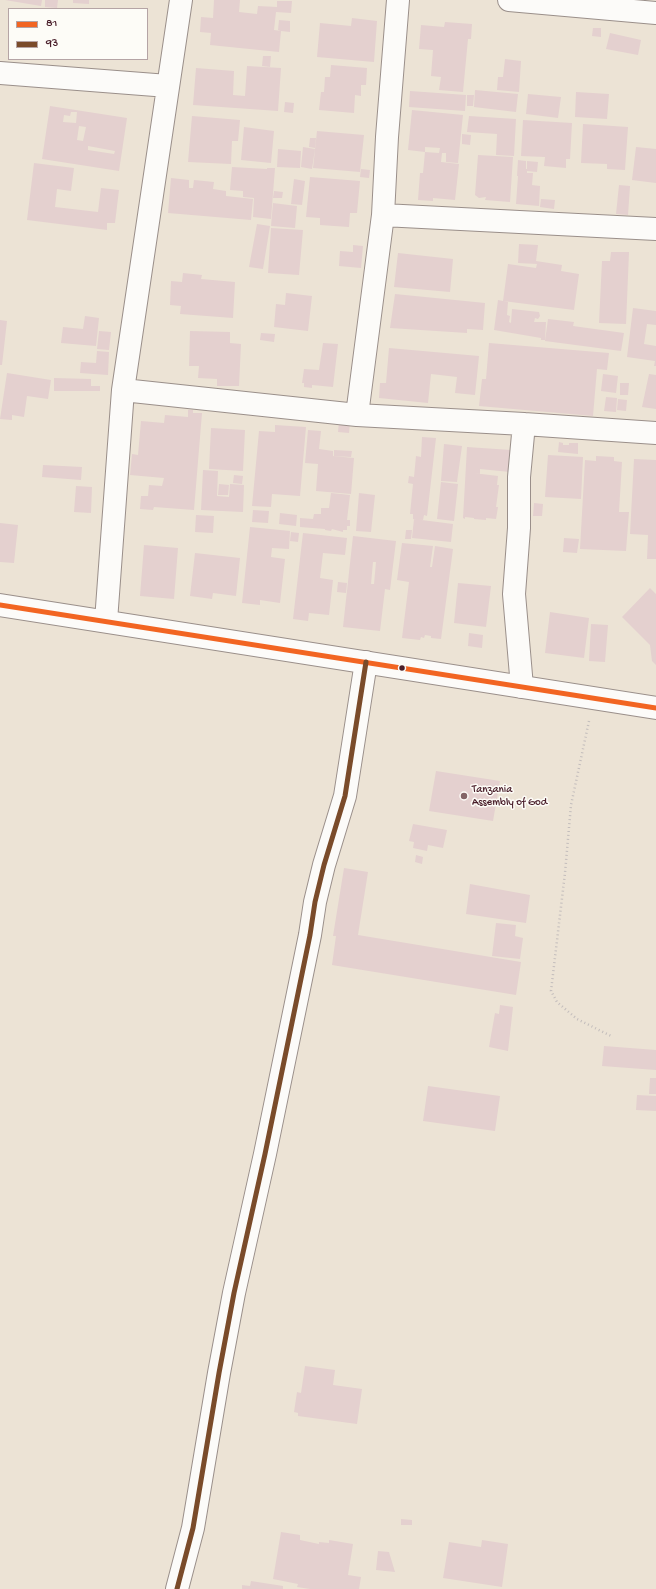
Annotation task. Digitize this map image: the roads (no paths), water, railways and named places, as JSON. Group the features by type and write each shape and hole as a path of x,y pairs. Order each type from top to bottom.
{"street":[{"path":"106,621 123,390 181,0"},
{"path":"357,415 383,214 387,137 398,0"},
{"path":"509,0 569,2 656,13"},
{"path":"0,73 168,86"},
{"path":"383,214 656,229"},
{"path":"123,390 357,415 656,433"},
{"path":"522,687 514,594 519,528 519,477 524,424"},
{"path":"0,605 656,708"},
{"path":"177,1589 193,1528 230,1315 310,935 314,902 345,796 366,662"}],"place":[{"name":"Tanzania Assembly of God","path":"464,796"}]}
